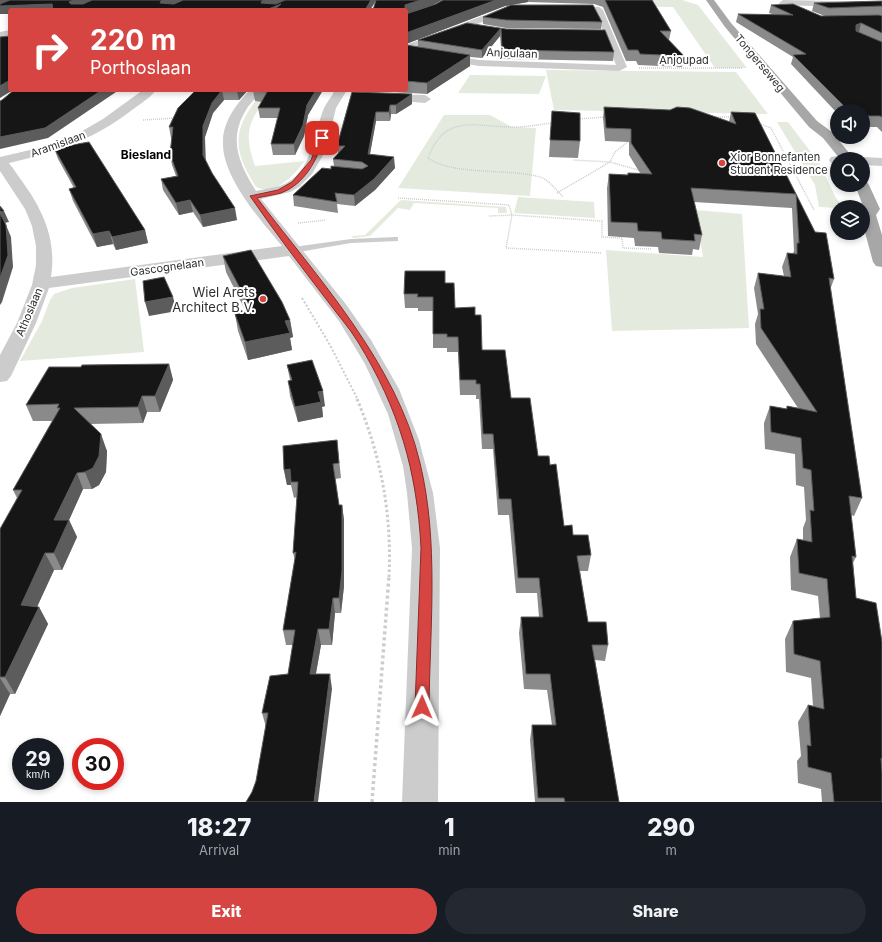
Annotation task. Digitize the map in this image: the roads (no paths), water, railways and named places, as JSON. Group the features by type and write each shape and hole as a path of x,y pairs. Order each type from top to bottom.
{"main road":[{"name":"Tongerseweg","path":"710,0 728,25 813,124 821,128 831,139 836,152"},
{"path":"870,230 882,262"}],"street":[{"path":"806,14 783,3 882,4"},
{"path":"408,47 466,26 503,10 521,7"},
{"name":"Anjoulaan","path":"408,51 479,64 622,67 604,34 599,10 552,7"},
{"path":"466,26 480,29"},
{"name":"Aramislaan","path":"0,161 32,154 79,138 99,128 147,92"},
{"path":"255,92 236,118 231,130 229,144 236,170 253,196 362,342 394,401 416,463 423,507 426,548 420,802"},
{"path":"253,196 285,190 310,171 319,150 327,114 340,92 354,95"},
{"path":"370,96 425,99"},
{"name":"Athoslaan","path":"0,161 30,206 40,226 44,256 41,284 35,303 2,368"},
{"path":"870,161 882,162"},
{"name":"Gascognelaan","path":"41,284 293,250"}],"lane":[{"path":"293,250 351,241 394,239"}],"place":[{"name":"Xior Bonnefanten Student Residence","path":"722,163"},
{"name":"Wiel Arets Architect B.V.","path":"263,299"}],"district":[{"name":"Biesland","path":"146,154"}]}
